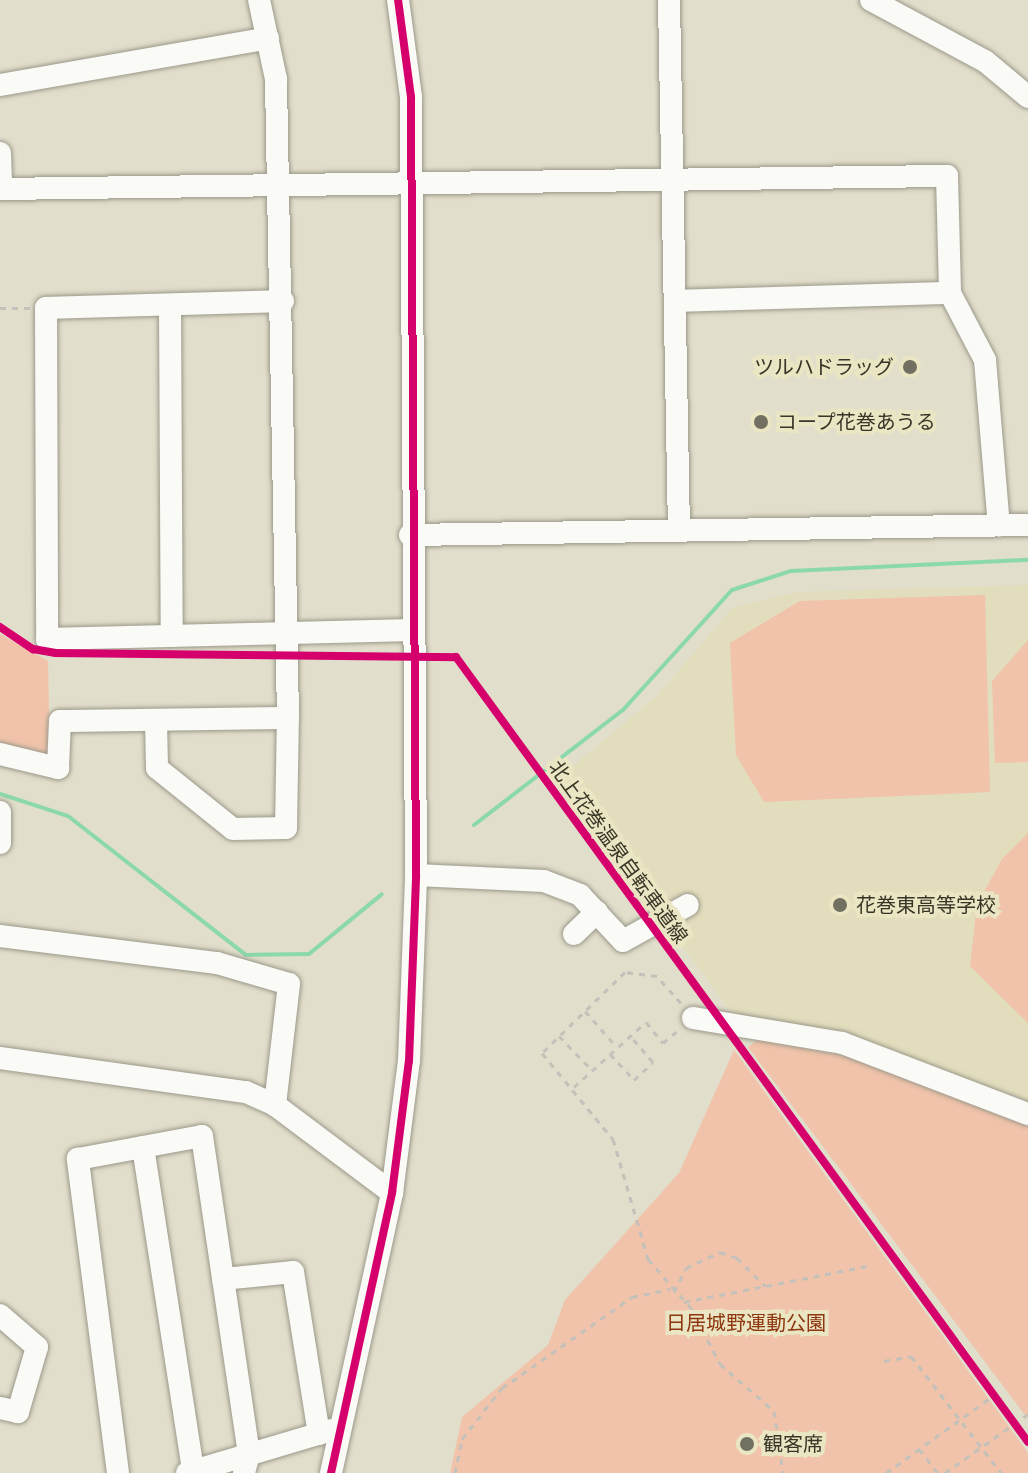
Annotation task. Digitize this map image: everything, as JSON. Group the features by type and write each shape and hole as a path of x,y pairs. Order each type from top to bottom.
{"street":[{"path":"156,720 157,768 233,829 286,828 288,634 280,186 268,38 259,0"},
{"path":"331,1473 344,1426 405,1117 416,875 410,535 411,97 398,0"},
{"path":"669,0 679,531"},
{"path":"871,0 985,61 1028,97"},
{"path":"0,85 268,38"},
{"path":"0,153 0,189 947,176 950,293 985,360 999,525"},
{"path":"675,301 950,293"},
{"path":"283,301 46,308 47,639 412,630"},
{"path":"170,306 172,636"},
{"path":"410,535 1028,525"},
{"path":"0,754 58,768 60,721 288,718"},
{"path":"0,812 0,843"},
{"path":"416,875 544,881 580,895 623,941 688,905"},
{"path":"574,934 597,912"},
{"path":"0,936 217,963 289,984 275,1105"},
{"path":"693,1018 842,1043 1028,1114"},
{"path":"0,1058 209,1083 275,1105 392,1193"},
{"path":"118,1473 78,1159 202,1136 246,1464"},
{"path":"143,1147 190,1472 246,1464 344,1426"},
{"path":"223,1279 293,1272 319,1434"},
{"path":"0,1315 37,1347 18,1412 0,1408"}],"path":[{"path":"0,308 46,308"},
{"path":"574,1087 646,1022 663,1043 693,1018 657,976 625,972 542,1053 574,1087 613,1139 629,1213 672,1290 684,1302 720,1364 774,1411 783,1473"},
{"path":"585,1010 617,1047"},
{"path":"559,1036 592,1070"},
{"path":"610,1054 634,1080 653,1062 630,1036"},
{"path":"455,1473 462,1439 502,1388 632,1297 672,1290 686,1268 720,1252 737,1258 765,1286"},
{"path":"684,1302 867,1266"},
{"path":"884,1361 911,1356 1001,1473"},
{"path":"985,1382 1000,1404"},
{"path":"886,1473 994,1395"},
{"path":"1007,1412 1021,1431"},
{"path":"945,1473 1013,1421 1028,1414"},
{"path":"919,1449 938,1473"}],"shaded area":[{"name":"花巻東高等学校","path":"1028,585 1028,1114 852,1049 746,1033 560,777 657,696 732,608 797,592"}],"green space":[{"path":"985,595 990,792 764,802 736,755 730,643 800,601"},
{"path":"0,634 48,661 50,760 0,746"},
{"path":"1028,640 1028,762 995,763 992,681"},
{"path":"1028,833 1028,1023 970,966 977,905 1002,859"},
{"path":"758,1040 847,1056 1028,1126 1028,1419 748,1047"},
{"name":"日居城野運動公園","path":"734,1050 1028,1453 1028,1473 450,1473 462,1417 548,1345 565,1300 679,1173"}],"waterway":[{"path":"474,825 623,710 732,590 791,571 1028,560"},
{"path":"0,794 68,816 246,955 309,954 382,894"}],"cycle path":[{"path":"331,1473 392,1193 409,1061 416,875 411,97 398,0"},
{"name":"北上花巻温泉自転車道線","path":"0,627 33,649 56,653 456,657 1028,1442"}],"place":[{"name":"ツルハドラッグ","path":"910,367"},
{"name":"コープ花巻あうる","path":"761,422"},
{"name":"花巻東高等学校","path":"840,905"},
{"name":"観客席","path":"747,1444"}]}
